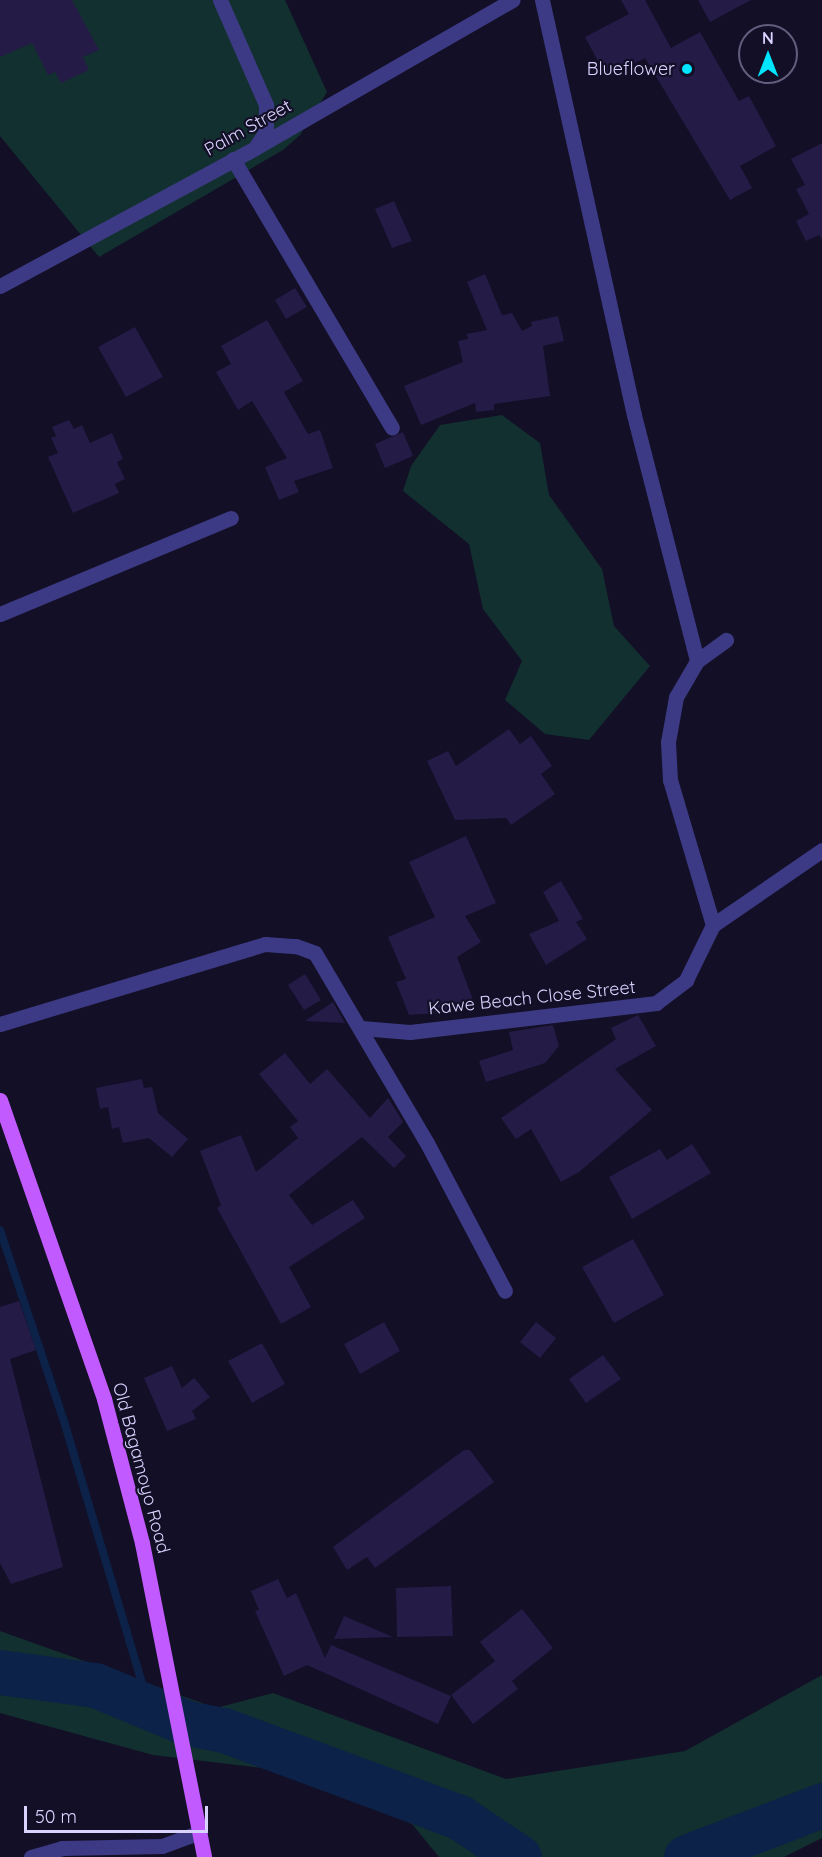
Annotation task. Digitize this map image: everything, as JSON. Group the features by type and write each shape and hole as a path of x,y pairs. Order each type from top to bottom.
{"main road":[{"name":"Old Bagamoyo Road","path":"0,1100 104,1399 142,1544 204,1857"}],"street":[{"path":"220,0 266,105 266,131 255,148"},
{"name":"Palm Street","path":"0,286 255,148 512,0"},
{"path":"542,0 634,415 697,661"},
{"path":"233,159 392,428"},
{"path":"0,614 231,518"},
{"path":"726,640 697,661 676,697 668,742 670,780 712,925 822,849"},
{"name":"Kawe Beach Close Street","path":"361,1028 410,1032 656,1003 686,981 712,925"},
{"path":"0,1024 265,944 296,946 315,953 361,1028 505,1291"},
{"path":"31,1857 63,1848 162,1846 200,1832"}],"green space":[{"path":"0,0 285,0 327,92 300,135 283,150 99,257 0,136"},
{"path":"502,415 540,443 549,495 602,569 614,626 650,666 589,740 545,734 505,700 522,661 483,609 469,544 403,491 411,466 440,425"},
{"path":"0,1631 216,1708 273,1693 506,1779 685,1751 822,1675 822,1838 784,1857 439,1857 412,1824 295,1772 153,1755 0,1713"}],"building":[{"path":"0,0 72,0 99,50 83,57 89,70 61,83 55,72 48,75 32,43 0,57"},
{"path":"621,0 645,0 671,48 700,32 739,101 749,96 776,146 740,166 752,188 730,200 645,58 607,78 585,37 629,14"},
{"path":"698,0 751,0 710,22"},
{"path":"822,143 822,240 819,235 806,241 796,221 809,214 796,189 805,185 791,159"},
{"path":"394,201 412,241 392,248 375,209"},
{"path":"485,274 502,315 512,313 522,331 532,326 531,322 558,316 564,341 543,346 550,396 494,404 494,410 476,412 475,403 421,425 404,386 463,362 458,341 468,339 467,334 487,330 467,282"},
{"path":"295,288 307,307 286,319 275,300"},
{"path":"267,320 303,381 284,392 308,434 320,430 333,468 294,481 299,492 279,500 265,467 287,458 252,401 238,410 216,372 231,364 221,346"},
{"path":"135,327 163,377 126,397 98,347"},
{"path":"69,420 74,429 82,425 90,443 112,433 123,459 117,462 125,479 115,484 119,493 73,513 48,457 58,453 51,438 56,436 52,427"},
{"path":"403,432 413,456 385,468 375,444"},
{"path":"509,729 520,744 531,736 552,766 541,774 555,794 511,825 506,818 455,820 427,761 448,751 456,766"},
{"path":"466,836 496,903 465,916 481,942 457,957 473,1000 438,1013 409,1015 396,982 406,979 388,937 435,917 409,862"},
{"path":"561,881 583,919 576,922 587,939 546,965 529,934 559,921 543,892"},
{"path":"305,974 321,1000 304,1010 288,985"},
{"path":"333,1002 345,1023 305,1021"},
{"path":"638,1015 656,1046 615,1069 652,1110 579,1172 561,1182 531,1129 516,1139 501,1118 616,1039 611,1028"},
{"path":"553,1025 559,1046 545,1063 486,1082 479,1061 513,1050 509,1032"},
{"path":"285,1053 310,1084 327,1069 370,1118 388,1098 403,1122 388,1137 406,1156 394,1168 362,1137 289,1195 312,1225 353,1200 365,1218 289,1267 311,1307 281,1324 217,1208 221,1205 200,1151 241,1135 256,1172 298,1138 290,1127 298,1121 259,1074"},
{"path":"142,1079 144,1088 152,1087 158,1113 188,1139 172,1157 149,1138 123,1143 119,1127 112,1129 108,1107 100,1109 96,1088"},
{"path":"692,1144 711,1173 632,1219 609,1177 660,1149 667,1160"},
{"path":"633,1239 664,1295 614,1323 582,1267"},
{"path":"19,1301 36,1350 10,1359 63,1567 11,1584 0,1563 0,1307"},
{"path":"384,1322 400,1351 360,1374 344,1344"},
{"path":"536,1322 556,1338 540,1358 520,1342"},
{"path":"262,1343 285,1384 252,1403 228,1361"},
{"path":"603,1355 621,1379 586,1403 569,1379"},
{"path":"172,1366 182,1388 194,1378 210,1397 192,1411 196,1419 167,1431 144,1378"},
{"path":"464,1450 470,1450 494,1482 375,1568 367,1557 347,1570 333,1547"},
{"path":"278,1579 287,1598 296,1593 325,1658 331,1645 451,1696 438,1724 307,1665 284,1676 255,1611 259,1610 251,1591"},
{"path":"451,1586 453,1636 397,1637 396,1588"},
{"path":"522,1609 553,1648 512,1681 518,1689 473,1724 451,1695 495,1661 480,1642"},
{"path":"344,1616 393,1637 334,1639"}],"waterway":[{"path":"0,1230 63,1418 149,1706"},
{"path":"0,1672 95,1685 187,1723 224,1730 459,1817 519,1857"},
{"path":"686,1857 822,1805"}],"place":[{"name":"Blueflower","path":"687,69"}]}
